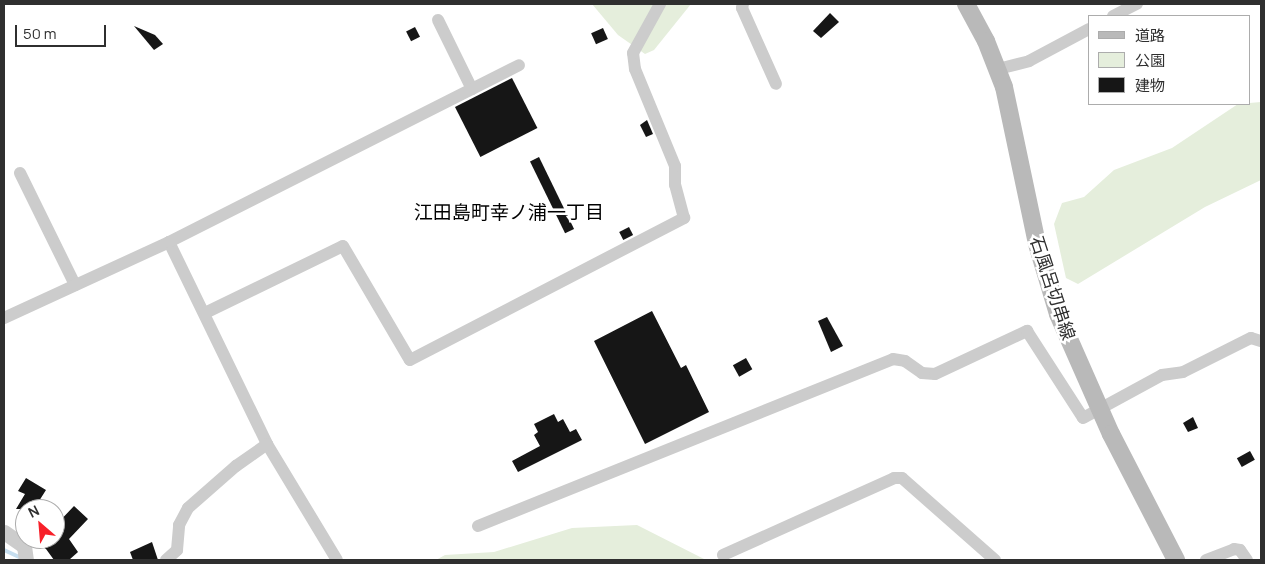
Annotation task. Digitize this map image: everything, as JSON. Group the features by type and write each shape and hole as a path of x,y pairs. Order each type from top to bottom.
{"main road":[{"name":"石風呂切串線","path":"966,4 998,69 1011,111 1029,208 1047,279 1071,348 1176,560"}],"street":[{"path":"205,313 343,246 410,360 684,218 675,185 675,166 635,69 632,53 660,4"},
{"path":"743,4 742,8 776,84"},
{"path":"1116,15 1137,4"},
{"path":"438,20 472,89"},
{"path":"998,69 1029,61 1088,31"},
{"path":"4,318 169,242 519,65"},
{"path":"20,173 76,285"},
{"path":"169,242 267,444 337,560"},
{"path":"478,526 893,359 905,361 922,373 936,374 1026,331 1083,418 1100,407 1162,375 1184,372 1251,338 1261,340"},
{"path":"166,560 177,550 179,525 188,508 236,466 267,444"},
{"path":"723,555 894,478 902,478 995,560"},
{"path":"4,532 24,546 26,560"},
{"path":"1206,560 1234,549 1247,560"}],"green space":[{"path":"592,4 691,4 654,50 645,54 618,35"},
{"path":"1261,102 1261,180 1205,207 1078,284 1066,278 1054,224 1062,203 1084,197 1114,170 1172,148 1236,105 1250,105 1250,103"},
{"path":"637,525 706,560 436,560 445,555 494,552 572,528"}],"building":[{"path":"830,13 839,22 821,38 813,31"},
{"path":"134,26 155,35 163,44 154,50"},
{"path":"415,27 420,37 411,41 406,32"},
{"path":"603,28 608,39 596,44 591,33"},
{"path":"512,78 537,128 480,157 455,107"},
{"path":"647,120 653,134 646,137 640,125"},
{"path":"539,157 574,229 565,233 530,161"},
{"path":"629,227 633,235 623,240 619,232"},
{"path":"652,311 681,368 686,365 709,412 645,444 594,341"},
{"path":"827,317 843,346 831,352 818,321"},
{"path":"746,358 752,369 739,377 733,365"},
{"path":"554,414 558,422 563,419 570,432 576,429 582,440 518,472 512,461 540,446 534,435 538,432 534,424"},
{"path":"1193,417 1198,428 1188,432 1183,423"},
{"path":"1250,451 1255,460 1242,467 1237,458"},
{"path":"26,478 46,490 40,499 22,499 25,494 18,491"},
{"path":"74,506 88,519 69,539 78,552 69,560 54,560 46,549 65,549 65,515"},
{"path":"152,542 158,560 133,560 130,552"}],"waterway":[{"path":"4,550 21,558"}],"district":[{"name":"江田島町幸ノ浦一丁目","path":"509,213"}]}
